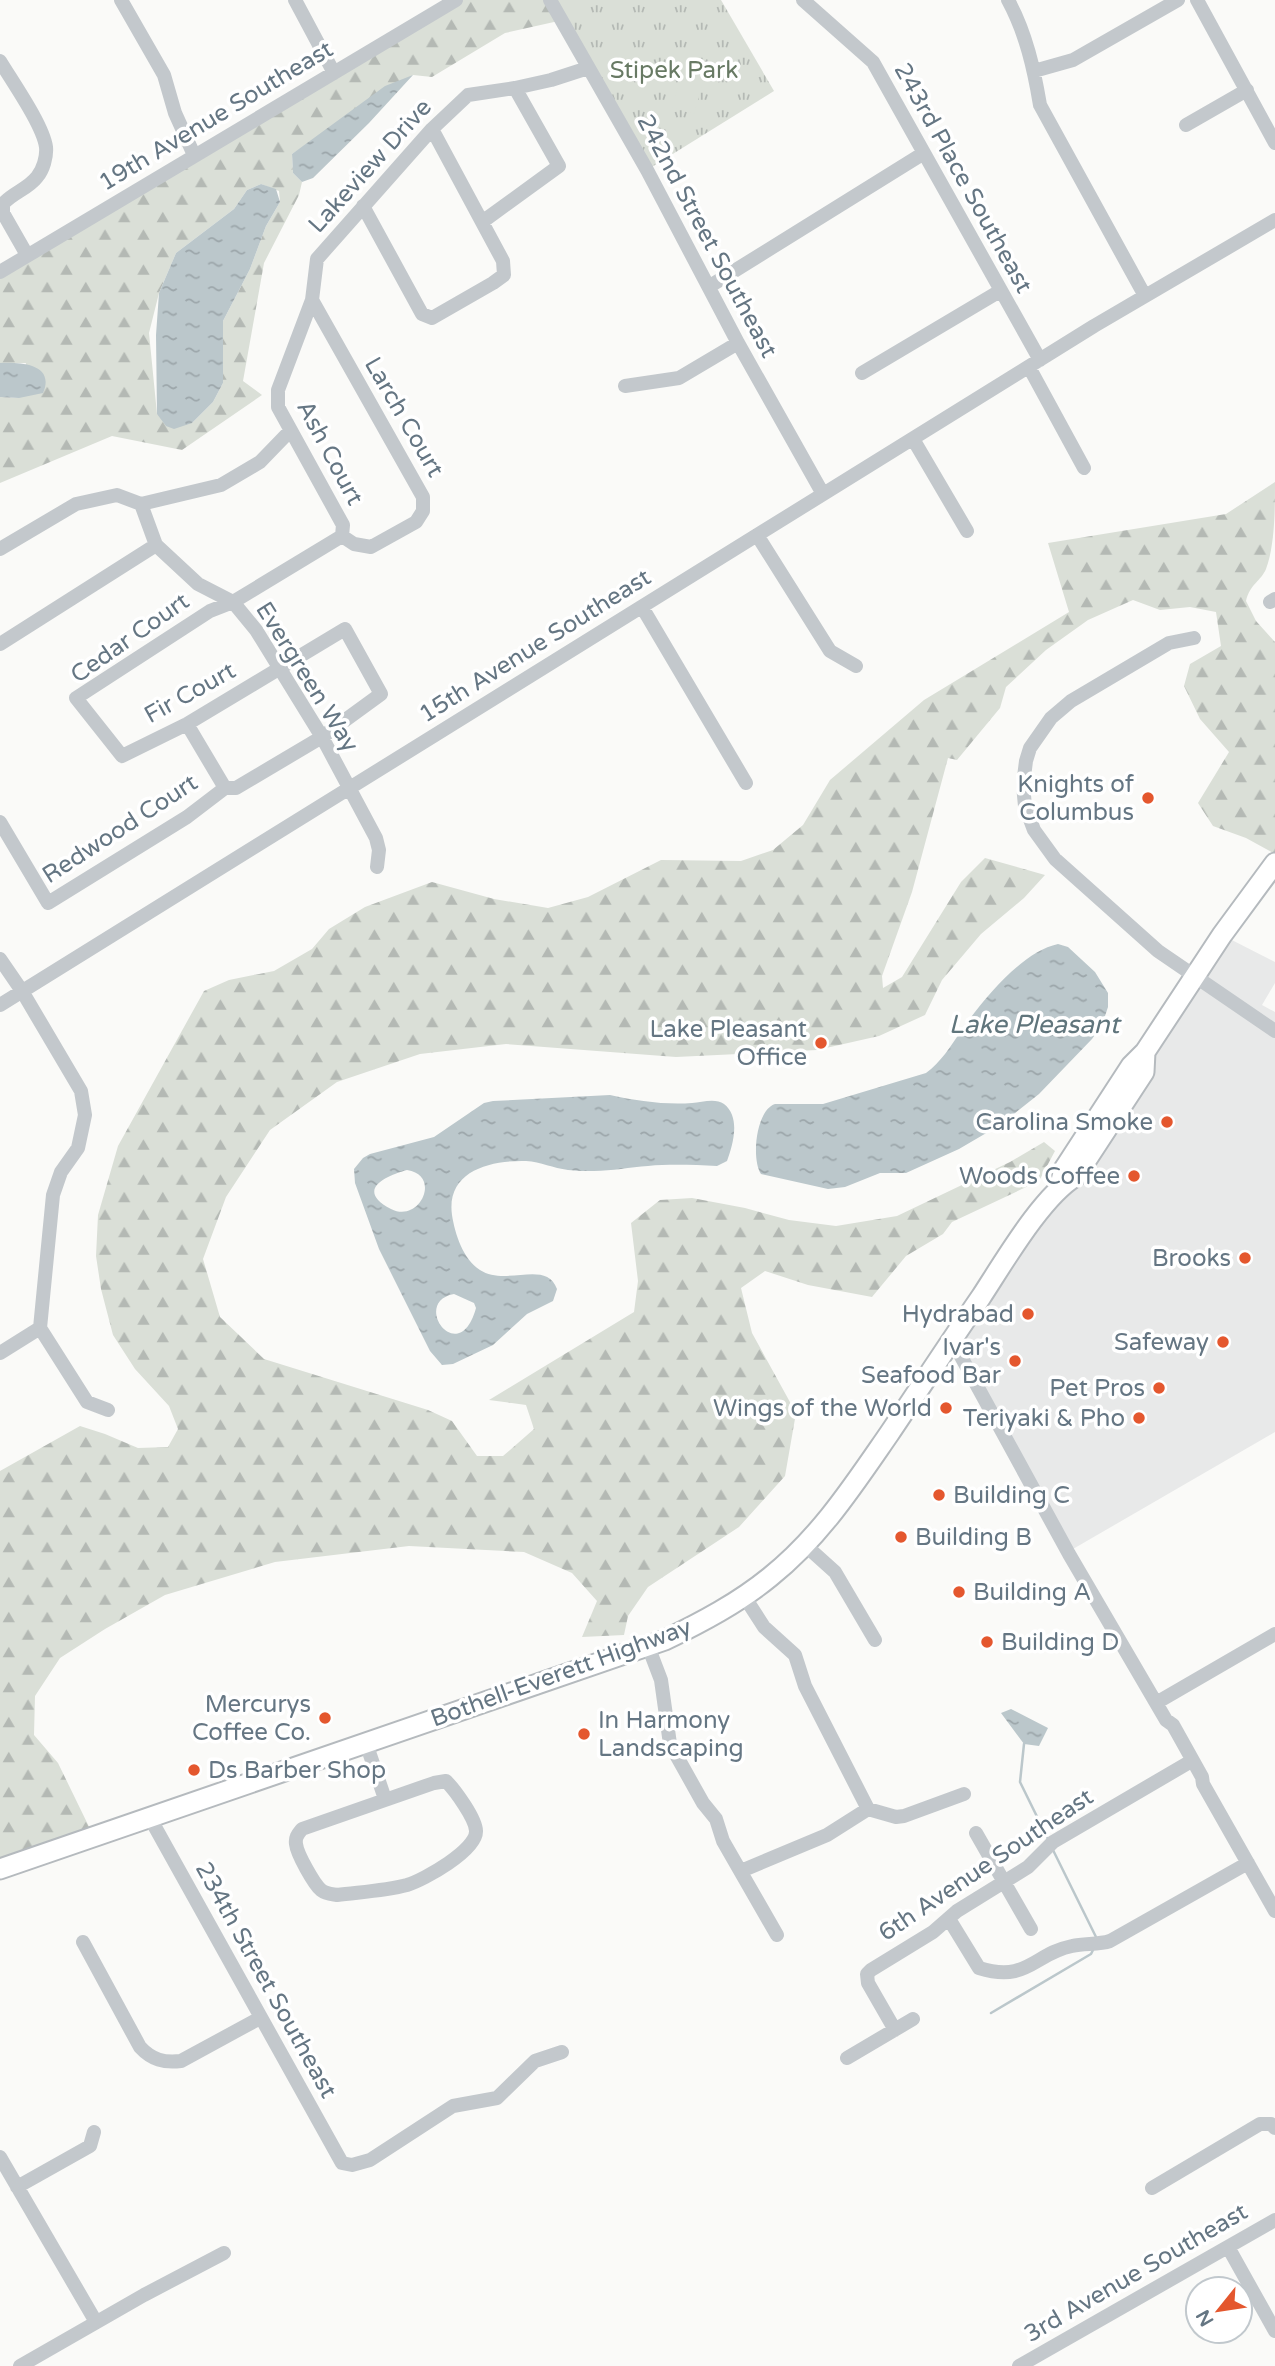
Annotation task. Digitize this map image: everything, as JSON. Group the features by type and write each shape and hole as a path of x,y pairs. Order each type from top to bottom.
{"main road":[{"name":"Bothell-Everett Highway","path":"0,1869 648,1646 704,1621 770,1577 806,1545 841,1505 1018,1240 1060,1185 1076,1176 1144,1072 1145,1052 1194,977 1275,863"}],"street":[{"path":"121,0 164,75 175,113 194,155"},
{"path":"295,0 334,73"},
{"name":"19th Avenue Southeast","path":"0,272 456,0"},
{"name":"242nd Street Southeast","path":"550,0 647,170 738,343 823,495"},
{"name":"243rd Place Southeast","path":"803,0 873,62 1000,290 1084,468"},
{"path":"1008,0 1018,19 1034,71 1040,105 1145,296"},
{"path":"1034,71 1073,61 1178,0"},
{"path":"1198,0 1275,143"},
{"path":"0,61 42,133 46,148 40,174 3,204 4,213 27,255"},
{"name":"Lakeview Drive","path":"278,390 312,300 317,259 432,129 468,95 551,80 588,68"},
{"path":"482,222 559,166 515,88"},
{"path":"1186,125 1247,90"},
{"path":"363,206 422,314 432,318 504,275 503,261 432,129"},
{"path":"710,286 924,153"},
{"name":"15th Avenue Southeast","path":"0,1005 1094,326 1275,220"},
{"path":"862,373 1000,290"},
{"name":"Larch Court","path":"312,300 423,497 423,511 416,522 371,547 354,544 342,536"},
{"path":"625,386 679,377 738,343"},
{"name":"Ash Court","path":"233,602 342,536 343,525 278,407 278,390"},
{"path":"0,550 76,504 117,495 141,504 221,485 260,462 290,431"},
{"path":"913,439 967,531"},
{"name":"Evergreen Way","path":"141,504 156,545 198,584 233,602 256,630 322,737 376,838 379,850 377,867"},
{"path":"757,535 830,651 856,666"},
{"path":"0,643 156,545"},
{"name":"Cedar Court","path":"122,756 76,698 210,611 233,602"},
{"path":"642,607 746,783"},
{"name":"Fir Court","path":"122,756 187,724 345,629 381,694 322,737"},
{"path":"1194,638 1169,643 1061,708 1041,729 1031,748 1023,785 1026,806 1034,830 1055,859 1158,951 1275,1031"},
{"path":"187,724 225,788 236,789 322,737"},
{"name":"Redwood Court","path":"0,822 48,903 187,817 225,788"},
{"path":"0,959 81,1091 85,1115 78,1148 61,1172 53,1195 40,1328 87,1402 108,1410"},
{"path":"0,1353 40,1328"},
{"path":"952,1340 1069,1554 1156,1703 1167,1721 1173,1725 1275,1911"},
{"path":"806,1545 835,1572 875,1640"},
{"path":"744,1596 764,1627 794,1655 805,1686 868,1809 896,1817 904,1816 964,1794"},
{"path":"1156,1703 1275,1634"},
{"path":"648,1646 661,1681 670,1744 703,1802 716,1819 723,1840 777,1935"},
{"path":"1167,1721 1167,1730 1197,1781 1203,1784"},
{"path":"366,1743 385,1799"},
{"name":"6th Avenue Southeast","path":"895,2030 868,1983 867,1974 1028,1867 1049,1845 1188,1763"},
{"path":"446,1781 456,1791 477,1829 475,1840 467,1850 418,1881 405,1885 337,1895 327,1894 318,1888 296,1843 297,1835 302,1829 385,1799 446,1781"},
{"path":"741,1871 827,1835 868,1809"},
{"name":"234th Street Southeast","path":"150,1818 342,2163 352,2165 370,2160 453,2106 497,2098 529,2066 544,2057 562,2052"},
{"path":"976,1833 1031,1929"},
{"path":"949,1919 979,1968 1018,1972 1063,1949 1110,1941 1248,1863"},
{"path":"83,1942 140,2047 148,2056 160,2061 181,2062 260,2018"},
{"path":"848,2057 913,2019"},
{"path":"1152,2188 1260,2124 1270,2124 1275,2128"},
{"path":"17,2187 90,2146 94,2132"},
{"path":"0,2157 96,2322"},
{"name":"3rd Avenue Southeast","path":"1019,2366 1275,2220"},
{"path":"1228,2247 1275,2331"},
{"path":"20,2366 224,2253"}],"shaded area":[{"path":"1222,935 1275,962 1275,983 1262,1005 1275,1012 1275,1432 1073,1549 952,1340"}],"green space":[{"path":"456,0 550,0 563,20 505,33 432,77 413,75 292,154 293,173 302,182 299,195 264,263 243,381 262,395 182,450 112,436 0,483 0,397 19,398 26,363 0,363 0,273","holes":["261,184 279,191 280,202 266,226 250,269 223,321 223,383 213,402 192,423 157,414 149,333 159,293 176,253 234,209 247,190"]},
{"name":"Stipek Park","path":"552,0 721,0 774,91 647,170"},
{"path":"683,69 705,76 694,114 672,107"},
{"path":"1275,482 1274,526 1269,559 1264,573 1246,601 1256,621 1275,642 1275,854 1246,838 1213,826 1198,803 1229,752 1200,719 1184,686 1190,664 1221,646 1216,612 1190,607 1160,610 1133,600 1088,620 1046,650 1006,687 1000,708 957,760 948,758 912,892 882,976 883,988 902,977 961,882 985,858 1045,875 1024,898 981,934 942,980 925,1015 879,1036 817,1050 676,1057 506,1044 420,1054 337,1082 270,1130 226,1197 203,1259 220,1317 264,1359 428,1410 452,1421 477,1456 503,1456 534,1429 526,1405 489,1400 634,1312 638,1281 631,1223 660,1200 692,1198 789,1220 836,1226 897,1216 1010,1162 1044,1142 1055,1151 1039,1181 952,1222 943,1234 906,1256 872,1297 808,1285 765,1271 741,1288 752,1333 796,1413 785,1476 739,1527 648,1587 628,1616 624,1635 582,1637 597,1601 572,1573 524,1552 409,1546 275,1562 165,1595 60,1658 35,1696 34,1735 58,1763 94,1837 0,1869 0,1471 80,1426 138,1448 168,1447 178,1429 169,1406 135,1369 113,1335 96,1256 98,1215 118,1146 204,991 229,980 274,971 312,949 329,929 365,907 432,882 494,899 548,908 588,897 661,860 741,861 773,850 803,825 830,780 924,700 1069,612 1048,543 1226,514"}],"water":[{"path":"413,75 313,178 302,182 293,173 292,154 385,86"},
{"path":"261,184 276,189 280,202 266,226 250,269 223,321 223,383 213,402 192,423 174,429 166,426 157,414 156,335 159,293 176,253 234,209 247,190"},
{"path":"0,363 25,364 40,370 46,383 43,393 19,398 0,397"},
{"name":"Lake Pleasant","path":"1058,944 1068,947 1095,972 1108,993 1108,1007 1102,1025 1092,1039 1039,1094 1000,1125 959,1149 906,1173 880,1173 845,1187 828,1189 761,1174 756,1158 757,1136 763,1115 769,1108 775,1104 823,1104 926,1073 941,1059 980,1006 1004,979 1030,957"},
{"path":"610,1095 661,1103 717,1101 724,1104 732,1116 733,1139 727,1161 717,1166 665,1165 581,1171 512,1161 485,1166 463,1178 452,1200 452,1215 464,1253 474,1265 480,1270 501,1276 544,1276 552,1280 557,1289 553,1301 527,1314 493,1345 453,1364 442,1365 430,1351 379,1249 355,1183 354,1169 370,1154 434,1137 484,1103","holes":["407,1170 418,1174 425,1188 418,1205 401,1212 380,1202 374,1190 383,1180","454,1294 474,1303 476,1308 468,1326 459,1333 450,1333 442,1327 437,1318 436,1308 442,1299"]},
{"path":"1011,1709 1048,1728 1039,1746 1024,1744 1001,1713"}],"waterway":[{"path":"1024,1744 1020,1782 1048,1839"},
{"path":"1052,1848 1097,1939"},
{"path":"991,2013 1091,1954 1094,1948"}],"place":[{"name":"Knights of Columbus","path":"1148,798"},
{"name":"Lake Pleasant Office","path":"821,1043"},
{"name":"Carolina Smoke","path":"1167,1122"},
{"name":"Woods Coffee","path":"1134,1176"},
{"name":"Brooks","path":"1245,1258"},
{"name":"Hydrabad","path":"1028,1314"},
{"name":"Safeway","path":"1223,1342"},
{"name":"Ivar's Seafood Bar","path":"1015,1361"},
{"name":"Pet Pros","path":"1159,1388"},
{"name":"Wings of the World","path":"946,1408"},
{"name":"Teriyaki & Pho","path":"1139,1418"},
{"name":"Building C","path":"939,1495"},
{"name":"Building B","path":"901,1537"},
{"name":"Building A","path":"959,1592"},
{"name":"Building D","path":"987,1642"},
{"name":"Mercurys Coffee Co.","path":"325,1718"},
{"name":"In Harmony Landscaping","path":"584,1734"},
{"name":"Ds Barber Shop","path":"194,1770"}]}
